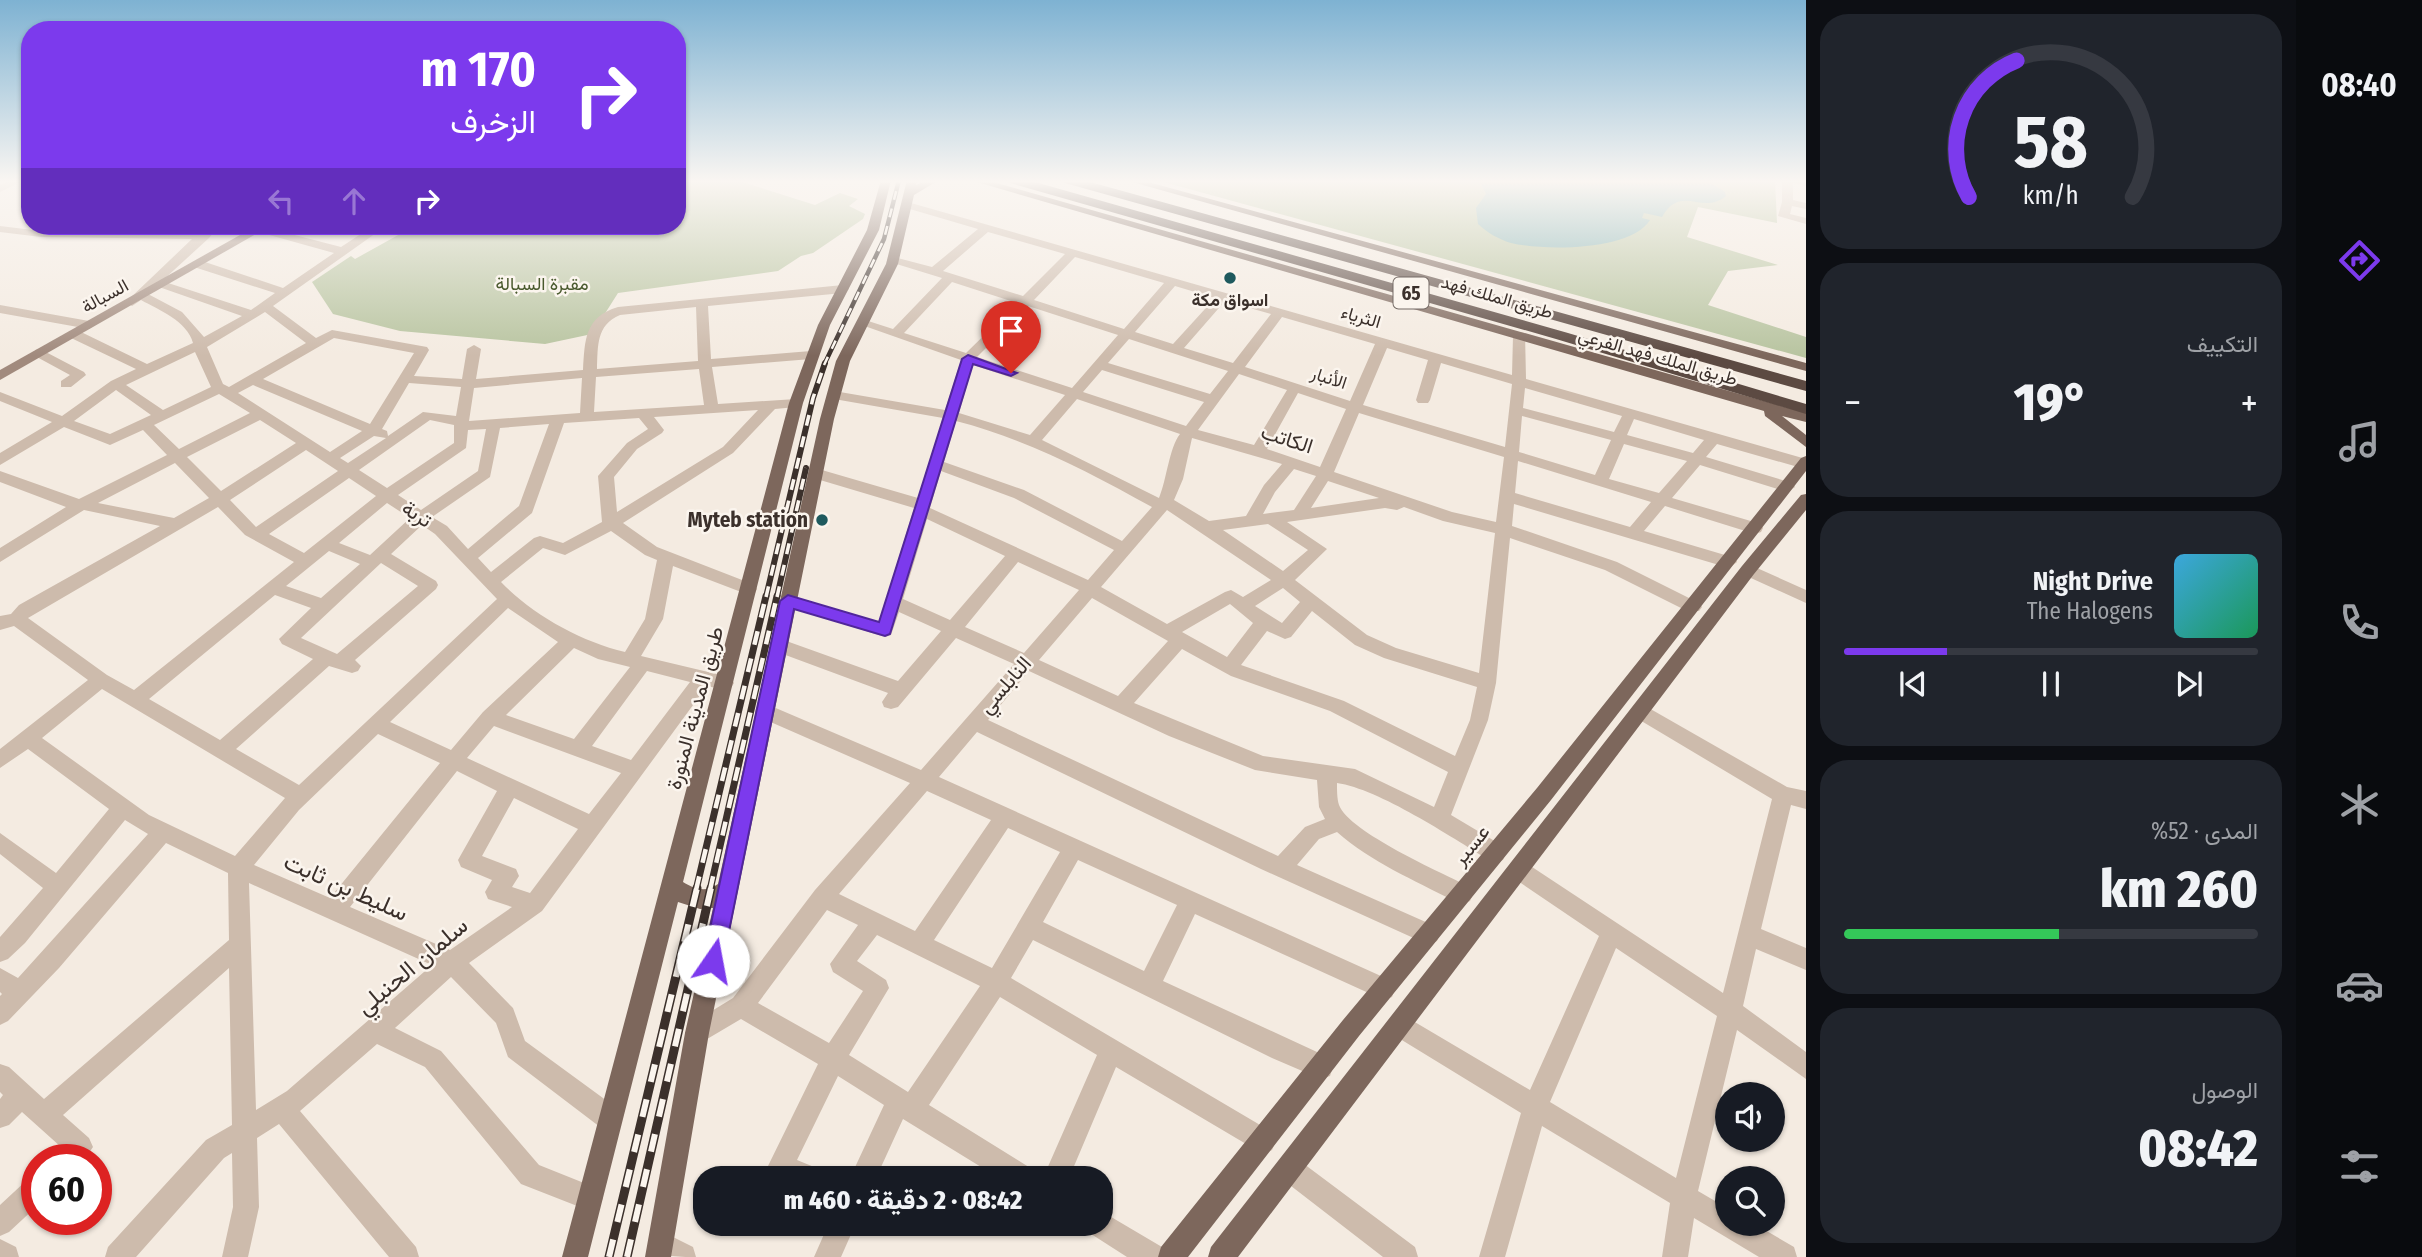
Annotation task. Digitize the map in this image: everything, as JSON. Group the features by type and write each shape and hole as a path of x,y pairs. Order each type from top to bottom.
{"highway":[{"name":"طريق الملك فهد","path":"1208,239 1535,328 1806,409"},
{"name":"طريق الملك فهد","path":"1280,239 1806,386"}],"main road":[{"name":"السبالة","path":"0,376 238,239"},
{"name":"طريق المدينة المنورة","path":"575,1257 609,1118 672,887 714,680 749,589 796,403 811,355 869,239"},
{"path":"667,1253 697,1033 816,473 843,361 894,259 899,239"},
{"name":"طريق الملك فهد الفرعي","path":"1193,239 1806,418"},
{"name":"طريق الملك فهد الفرعي","path":"1342,239 1806,367"},
{"path":"1711,390 1767,411 1799,433 1806,442"},
{"name":"عسير","path":"1222,1257 1640,711 1738,566 1755,528 1805,463"},
{"name":"عسير","path":"1171,1257 1693,607 1806,499"},
{"path":"672,887 693,899 705,901 717,899 728,889"}],"street":[{"path":"202,239 137,299 177,315 197,335 224,391"},
{"path":"298,239 341,251"},
{"path":"0,460 64,421 116,384 200,345 252,315 286,293 357,239"},
{"path":"934,272 973,239"},
{"name":"الثرياء","path":"1023,239 1805,463"},
{"path":"788,601 885,630 968,359 1073,253"},
{"name":"الأنبار","path":"894,259 1511,456 1601,479 1755,528"},
{"path":"198,264 286,293"},
{"path":"895,334 950,276"},
{"path":"1033,441 1173,281"},
{"path":"163,284 252,315"},
{"path":"587,416 592,334 606,316 618,311 843,289"},
{"path":"1176,349 1223,296"},
{"path":"702,303 705,365 712,408"},
{"path":"265,306 316,345"},
{"path":"2,311 89,325"},
{"name":"النابلسي","path":"697,1033 741,1006 823,897 1163,504 1175,479 1182,440 1279,312"},
{"name":"الكاتب","path":"862,323 1189,432 1258,451 1449,517 1502,529 1611,566 1693,607"},
{"path":"74,334 146,369"},
{"path":"0,396 110,440 161,415 253,380 332,334 422,350 374,430 330,458"},
{"path":"1439,819 1479,720 1487,683 1519,381 1520,336"},
{"path":"1300,513 1325,474 1383,342"},
{"path":"135,700 387,495 461,445 474,349"},
{"path":"40,353 79,375 66,383"},
{"path":"405,379 470,384 811,355"},
{"path":"1423,400 1436,357"},
{"path":"1100,365 1213,400"},
{"path":"253,380 394,439"},
{"path":"116,384 161,415"},
{"path":"1258,451 1295,387"},
{"name":"تربة","path":"224,391 440,530 507,599 571,640 604,654 714,680"},
{"path":"834,395 951,415 1033,441 1107,475 1207,527 1284,580 1361,640 1390,653 1487,683"},
{"path":"257,534 428,415 462,424 494,423 796,403"},
{"path":"489,581 540,542 565,549 611,523 727,450 772,404"},
{"path":"1516,410 1694,458 1787,487"},
{"path":"642,412 657,430 632,446 606,475 611,523 651,551 749,589"},
{"path":"1601,479 1630,413"},
{"path":"0,556 82,504 260,414"},
{"path":"468,558 526,509 559,418"},
{"path":"144,423 257,534 305,561"},
{"path":"339,662 288,639 421,517 485,473 494,423"},
{"path":"1633,534 1660,498 1714,438"},
{"path":"300,796 101,680 9,621 220,499 306,443"},
{"path":"1252,520 1269,489 1291,463"},
{"path":"936,464 1019,494 1123,548"},
{"path":"816,473 922,508 1089,588 1228,667 1337,706 1459,768"},
{"path":"0,476 65,501 175,524"},
{"path":"1506,496 1738,566 1806,597"},
{"path":"1207,527 1385,503 1449,517"},
{"path":"1242,605 1284,580 1319,549 1270,518"},
{"path":"222,750 339,662 430,585 376,559 327,544"},
{"path":"778,645 896,696 1016,554"},
{"path":"578,749 636,662 654,619 666,557"},
{"path":"273,588 324,606"},
{"path":"1121,705 1173,636 1231,596 1264,622 1285,632 1311,601"},
{"path":"235,1257 246,1207 238,868 300,796 507,599"},
{"path":"894,602 1176,730 1262,764 1355,776 1439,819 1496,853"},
{"path":"1228,667 1264,622"},
{"path":"334,910 490,717 571,640"},
{"path":"0,760 101,680"},
{"name":"سلمان الحنبلي","path":"118,1257 215,1149 296,1100 452,962 534,904 636,770 714,680"},
{"path":"764,711 924,780 1384,989"},
{"path":"1640,711 1783,795 1806,800"},
{"path":"490,717 636,770"},
{"path":"974,722 1281,868 1429,934"},
{"path":"375,724 593,826"},
{"name":"سليط بن ثابت","path":"28,738 123,807 163,831 238,868 452,962 505,1016 516,1049 609,1118"},
{"path":"1326,772 1330,789 1328,806 1339,822 1363,840 1462,894"},
{"path":"510,787 468,860 508,877 496,892 534,904"},
{"path":"1675,1257 1684,1197 1783,795"},
{"path":"0,951 17,936 123,807"},
{"path":"919,944 1004,817"},
{"path":"1281,868 1312,833 1339,822"},
{"path":"0,1013 163,831"},
{"path":"0,842 58,887"},
{"path":"870,1166 905,1105 996,982 1074,848"},
{"path":"1519,870 1730,1012 1806,1067"},
{"path":"823,897 996,982 1263,1141"},
{"path":"1149,986 1190,901"},
{"path":"781,1166 833,1059 878,988 841,964 874,922"},
{"path":"1028,926 1321,1067"},
{"path":"1492,1257 1535,1107 1612,932"},
{"path":"1748,935 1806,959"},
{"path":"44,1115 239,944"},
{"path":"0,979 20,992"},
{"path":"741,1006 833,1059 1004,1166"},
{"path":"1400,1026 1715,1215"},
{"path":"376,1031 433,1059 530,1175 590,1198"},
{"path":"1061,1166 1111,1051"},
{"path":"0,1076 77,1144"},
{"path":"0,1116 21,1095"},
{"path":"282,1109 406,1257"},
{"path":"1290,1170 1405,1257"},
{"path":"0,1223 21,1203"},
{"path":"1113,1233 1152,1257"},
{"path":"827,1257 837,1236"},
{"path":"1749,1236 1784,1257"},
{"path":"0,1252 6,1257"}],"green space":[{"name":"مقبرة السبالة","path":"392,239 834,239 778,271 618,293 592,334 545,344 400,331 333,314 312,282 351,256 355,259"},
{"path":"1370,239 1692,239 1778,265 1728,271 1708,305 1806,337 1806,358"}],"water":[{"path":"1501,239 1622,239 1586,246 1564,247 1526,246"}],"railway":[{"path":"824,365 884,239"},
{"path":"766,597 813,398 825,363"},
{"path":"777,597 806,468"},
{"path":"696,890 766,596"},
{"path":"710,890 777,596"},
{"path":"609,1257 697,888"},
{"path":"627,1257 711,888"}],"place":[{"name":"اسواق مكة","path":"1230,278"},
{"name":"Myteb station","path":"822,520"}],"route":[{"path":"713,961 788,601 885,630 968,359 1011,373"}]}
